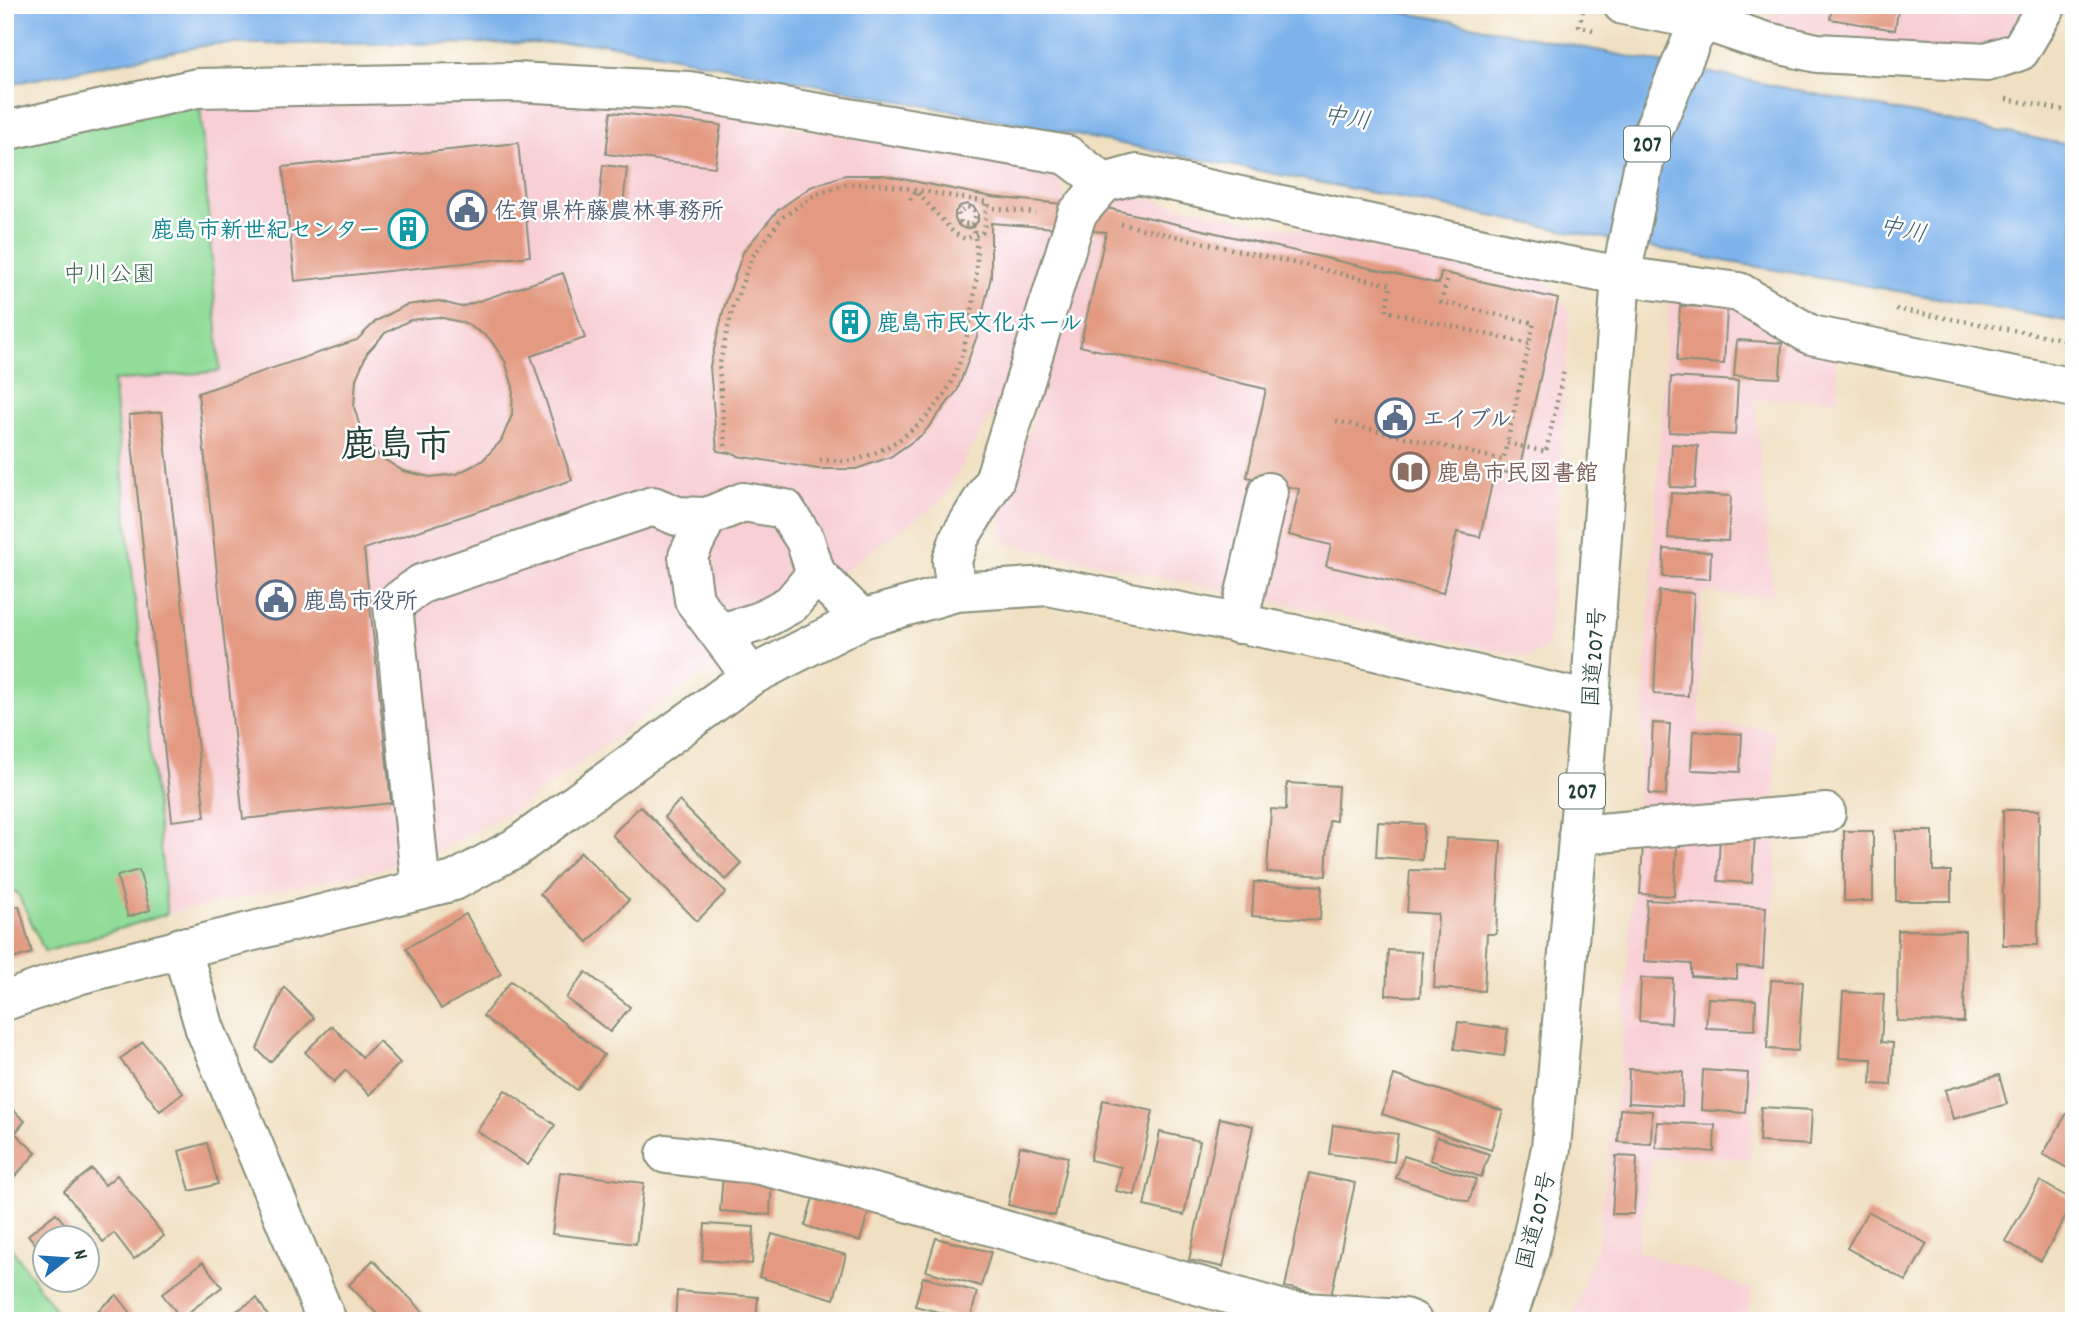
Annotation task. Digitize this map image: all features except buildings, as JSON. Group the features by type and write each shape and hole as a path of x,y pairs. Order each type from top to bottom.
{"main road":[{"path":"1623,5 1704,22 1763,41 1816,53 1987,62 2020,51 2047,5"},
{"name":"国道207号","path":"1506,1321 1530,1252 1552,1148 1623,266 1648,143 1704,22"},
{"path":"5,131 197,88 516,82 689,91 1067,155 1104,183"},
{"path":"956,592 952,561 960,537 994,481 1077,214 1104,183 1137,174 1623,266 1739,292 1811,335 2074,388"},
{"path":"1238,624 1268,492"},
{"path":"421,889 393,605 421,584 653,506 677,516 707,517 743,502 785,509 805,540 816,574 862,619"},
{"path":"707,517 688,556 694,600 751,676"},
{"path":"721,633 758,622 791,604 816,574"},
{"path":"5,1001 81,974 181,947 454,880 514,848 751,676 862,619 956,592 1048,586 1349,645 1590,701"},
{"path":"1578,835 1826,813"},
{"path":"181,947 205,1029 327,1321"},
{"path":"666,1154 760,1164 892,1198 1287,1311 1404,1318 1412,1321"}],"path":[{"path":"726,453 719,367 732,310 751,257 783,217 815,195 846,184 882,184 986,202 982,233 965,239 954,233 916,191"},
{"path":"911,200 916,191"},
{"path":"820,460 855,460 886,449 917,427 949,387 968,334 978,276 975,237 972,224 961,223 958,218 962,208 973,209 976,214 972,225 960,224 957,218"},
{"path":"1108,221 1391,285 1385,311 1529,344"},
{"path":"1336,421 1503,460 1534,323 1441,302 1446,281 1458,283"},
{"path":"1507,443 1546,452 1564,370"}],"shaded area":[{"path":"1781,5 2028,5 1981,77 1767,21"},
{"path":"517,98 684,108 1060,174 1065,201 997,405 942,500 521,806 438,851 377,870 167,914 113,380 220,370 200,104"},
{"path":"1129,195 1549,283 1570,312 1548,646 1529,658 1004,543 1001,515 1099,218 1109,202"},
{"path":"1669,293 1833,328 1839,399 1755,400 1774,597 1701,593 1700,723 1775,730 1777,867 1750,1158 1653,1157 1637,1251 1752,1289 1748,1321 1570,1321 1597,1244 1621,1062"}],"green space":[{"name":"中川公園","path":"200,104 220,371 113,381 167,914 45,952 17,892 5,891 5,146"},
{"path":"5,1239 32,1277 32,1294 44,1294 63,1321 5,1321"}],"water":[{"name":"中川","path":"5,5 1358,5 1436,18 2074,146 2074,322 1701,257 603,43 212,44 5,85"}],"railway":[{"path":"2069,1321 2074,1312"}],"place":[{"name":"佐賀県杵藤農林事務所","path":"467,210"},
{"name":"鹿島市新世紀センター","path":"408,229"},
{"name":"鹿島市民文化ホール","path":"850,322"},
{"name":"エイブル","path":"1395,418"},
{"name":"鹿島市民図書館","path":"1410,472"},
{"name":"鹿島市役所","path":"276,600"}],"district":[{"name":"鹿島市","path":"396,443"}]}
